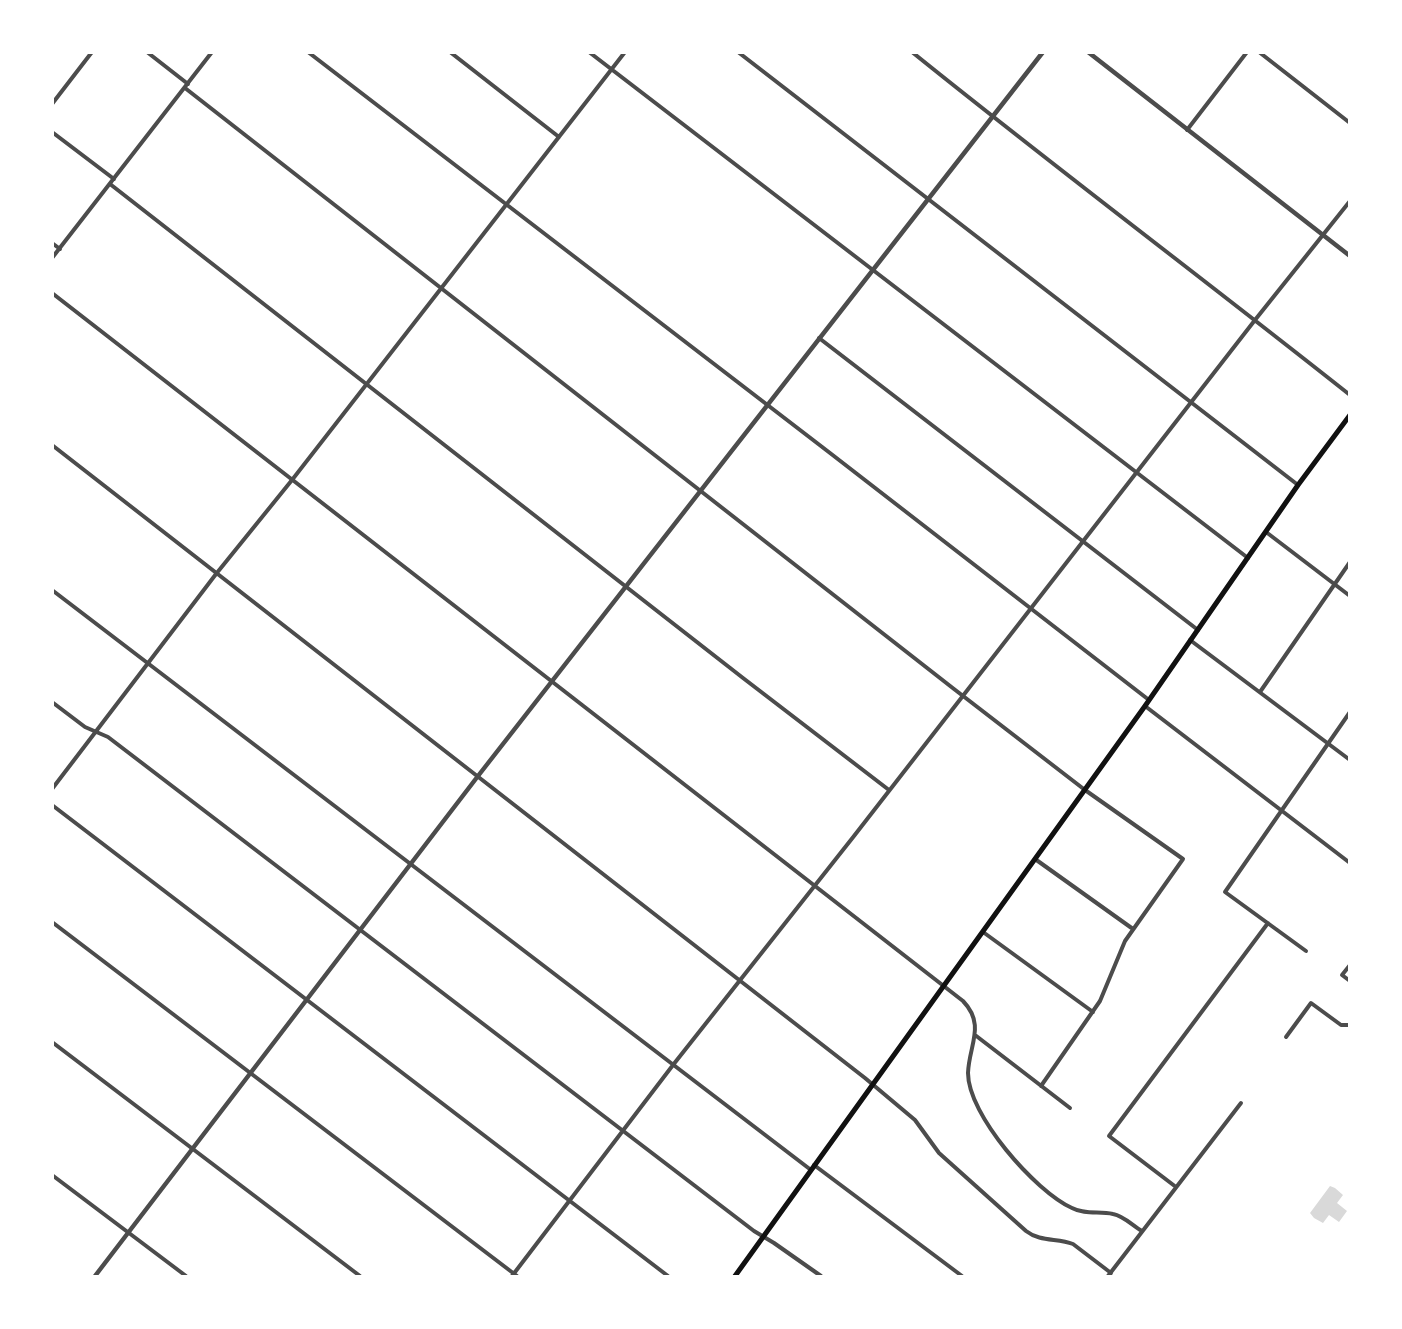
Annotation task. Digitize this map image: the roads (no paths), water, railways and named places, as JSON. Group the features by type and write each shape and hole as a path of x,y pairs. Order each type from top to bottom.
{"main road":[{"path":"735,1276 1145,706 1298,485 1350,415"}],"street":[{"path":"52,104 92,52"},
{"path":"147,52 186,86 700,491 1085,790 1182,859 1120,951 1106,990 1093,1012 1041,1086"},
{"path":"52,258 212,52"},
{"path":"308,52 1149,700"},
{"path":"450,52 559,137"},
{"path":"589,52 1248,558"},
{"path":"52,789 216,574 292,480 625,52"},
{"path":"738,52 1298,485"},
{"path":"912,52 993,118 1350,395"},
{"path":"95,1276 478,776 1044,52"},
{"path":"1088,52 1350,256"},
{"path":"1187,130 1247,52"},
{"path":"1260,52 1350,123"},
{"path":"52,132 114,179"},
{"path":"110,184 889,790"},
{"path":"52,922 514,1276 673,1065 741,983 1030,608 1350,201"},
{"path":"52,243 60,249"},
{"path":"52,293 969,1006 975,1022 975,1035 968,1071 969,1084 981,1115 995,1136 1039,1184 1067,1206 1080,1212 1113,1214 1142,1231"},
{"path":"819,338 1198,630"},
{"path":"52,445 872,1084 914,1118 935,1149 1026,1232 1037,1238 1073,1244 1110,1275 1241,1103"},
{"path":"1266,532 1350,596"},
{"path":"1260,692 1350,562"},
{"path":"52,590 673,1065 962,1276"},
{"path":"1190,640 1350,760"},
{"path":"52,702 85,727 108,737 754,1231 821,1276"},
{"path":"1145,706 1350,863"},
{"path":"1306,951 1225,892 1350,712"},
{"path":"52,805 668,1276"},
{"path":"1035,859 1133,930"},
{"path":"1176,1187 1109,1136 1268,923"},
{"path":"983,932 1093,1012"},
{"path":"1350,964 1342,975 1350,982"},
{"path":"1286,1037 1311,1003 1341,1025 1350,1025"},
{"path":"975,1035 1070,1108"},
{"path":"52,1042 360,1276"},
{"path":"52,1175 186,1276"}]}
